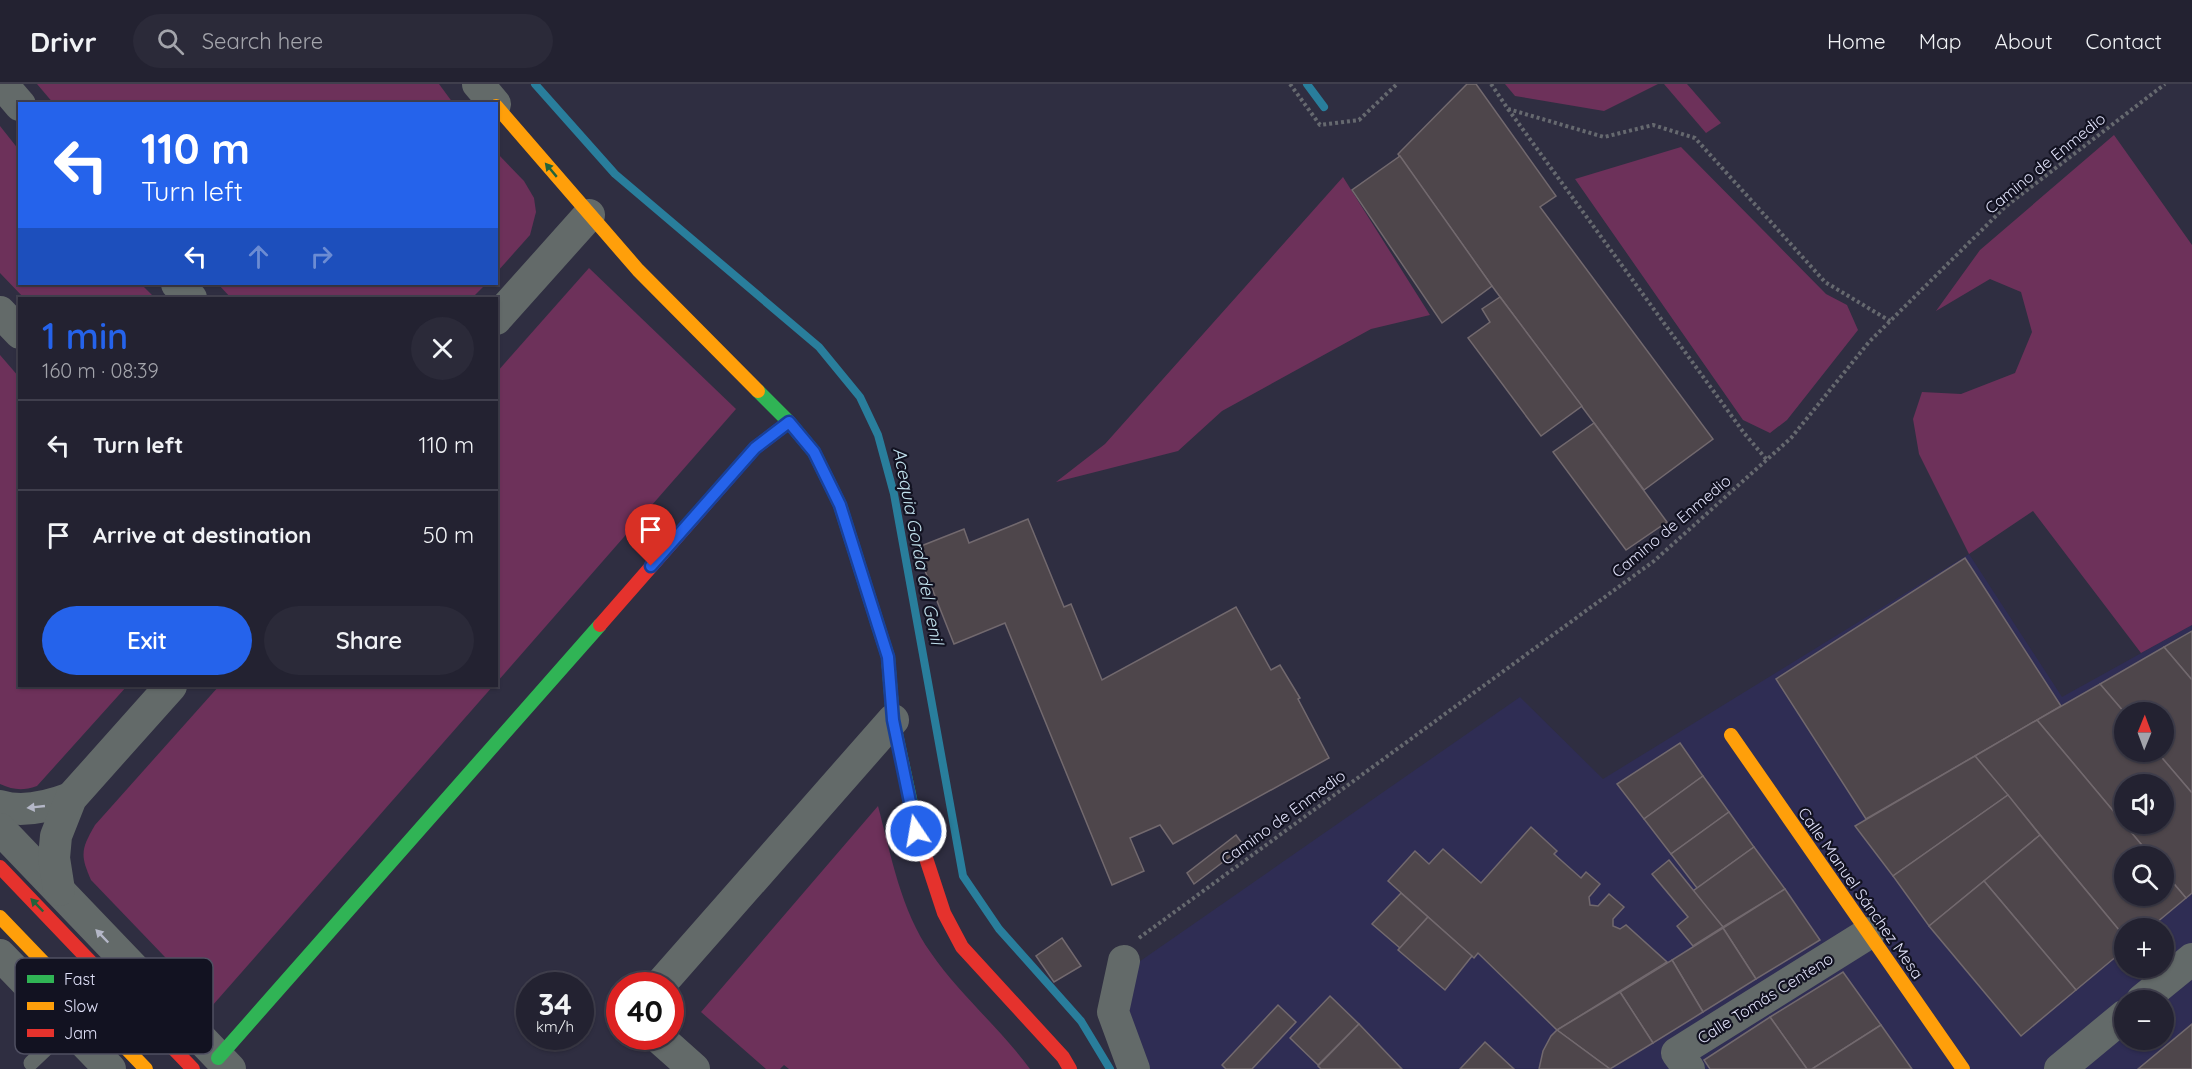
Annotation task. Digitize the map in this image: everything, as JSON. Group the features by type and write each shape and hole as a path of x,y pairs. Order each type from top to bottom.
{"main road":[{"path":"498,107 638,270 789,422 814,452 840,505 888,657 893,720 916,831 944,913 962,947 1063,1057 1070,1069"},
{"path":"202,1054 214,1065 755,448 789,422"},
{"name":"Calle Manuel Sánchez Mesa","path":"1731,735 1963,1069"},
{"path":"0,867 98,958"},
{"path":"0,916 40,958"},
{"path":"132,1054 146,1069"}],"street":[{"path":"2,84 18,103"},
{"path":"478,84 493,102"},
{"path":"498,317 589,215"},
{"path":"178,285 190,297"},
{"path":"0,312 18,331"},
{"path":"59,890 54,858 56,836 71,798 170,687"},
{"path":"671,972 893,720"},
{"path":"0,806 34,808 53,805 71,798"},
{"path":"0,828 119,958"},
{"name":"Calle Tomás Centeno","path":"1689,1069 1677,1053 1869,933"},
{"path":"0,955 15,971"},
{"path":"2154,990 2192,959"},
{"path":"1124,961 1113,1012 1134,1069"},
{"path":"2060,1069 2114,1024"},
{"path":"673,1050 694,1069"},
{"path":"95,1054 110,1069"}],"lane":[{"path":"31,1063 40,1054"}],"path":[{"path":"1290,84 1320,125 1359,120 1397,84"},
{"path":"1491,84 1744,433 1767,460"},
{"name":"Camino de Enmedio","path":"1124,961 1138,938 1654,561 1791,438 1869,342 2005,207 2165,84"},
{"path":"1508,109 1604,137 1653,125 1695,138 1825,282 1890,321"}],"shaded area":[{"path":"37,84 439,84 452,102 52,102"},
{"path":"1505,84 1658,84 1604,111 1515,96"},
{"path":"1664,84 1687,84 1721,123 1706,133"},
{"path":"0,126 18,149 18,285 142,285 154,297 23,297 0,273"},
{"path":"2114,135 2192,245 2192,625 2141,653 2033,511 1969,554 1919,454 1913,419 1922,392 1961,394 2015,373 2032,332 2021,292 1990,279 1936,311 1980,250"},
{"path":"1681,147 1826,294 1847,305 1858,330 1787,420 1770,433 1743,420 1575,179"},
{"path":"498,154 524,181 534,198 536,212 530,235 498,271"},
{"path":"1343,177 1430,315 1371,329 1222,411 1178,451 1056,482 1105,444"},
{"path":"589,268 736,409 498,681 498,371"},
{"path":"219,285 485,285 473,297 230,297"},
{"path":"0,355 18,376 18,687 126,687 37,786 14,789 0,784"},
{"path":"1969,554 2062,697 2192,625 2192,1069 1140,1069 1123,973 1520,697 1603,779"},
{"path":"218,687 492,687 213,1005 213,958 166,958 91,880 85,864 84,852 95,825"},
{"path":"878,806 904,901 921,937 954,983 1006,1039 1030,1069 789,1069 784,1065 780,1069 766,1069 701,1012"}],"building":[{"path":"1467,84 1476,84 1556,196 1540,207 1713,439 1644,490 1492,286 1398,154"},
{"path":"1400,156 1492,286 1442,323 1352,190"},
{"path":"1500,297 1582,406 1541,436 1468,338 1490,322 1482,309"},
{"path":"1594,423 1667,522 1626,550 1553,452"},
{"path":"1028,519 1064,607 1071,604 1102,680 1236,607 1271,670 1280,665 1300,698 1298,699 1329,758 1173,844 1160,825 1130,838 1144,871 1112,885 1005,623 954,644 916,548 964,529 969,543"},
{"path":"1965,558 2061,706 1866,819 1776,679"},
{"path":"2192,631 2192,680 2164,647"},
{"path":"2164,647 2192,680 2192,793 2166,762 2174,762 2174,702 2115,702 2100,684"},
{"path":"2100,684 2115,702 2114,762 2166,762 2192,793 2192,893 2186,898 2174,884 2174,846 2143,846 2132,834 2174,834 2174,774 2114,774 2114,812 2037,720"},
{"path":"2037,720 2114,812 2114,834 2133,834 2143,846 2114,846 2114,906 2174,906 2174,884 2186,898 2162,918 2114,918 2114,924 1975,756"},
{"path":"1680,743 1703,776 1644,819 1617,784"},
{"path":"1975,756 2008,795 1893,876 1855,826"},
{"path":"1703,776 1729,812 1671,854 1644,819"},
{"path":"2008,795 2040,835 1929,926 1893,876"},
{"path":"1729,812 1754,847 1697,888 1671,854"},
{"path":"1531,827 1557,851 1554,854 1581,878 1586,872 1600,884 1589,897 1590,905 1598,906 1609,894 1624,907 1613,919 1613,926 1620,929 1626,925 1667,962 1557,1030 1478,953 1474,958 1388,881 1415,851 1429,864 1443,849 1481,883"},
{"path":"1236,835 1244,846 1194,884 1187,873"},
{"path":"2040,835 2114,924 2114,958 2076,990 1984,881"},
{"path":"1754,847 1785,889 1723,927 1693,891"},
{"path":"1669,860 1723,927 1693,946 1677,926 1688,917 1652,874"},
{"path":"1984,881 2076,990 2021,1036 1929,926"},
{"path":"1785,889 1820,940 1756,979 1723,928"},
{"path":"1401,893 1428,917 1400,948 1372,924"},
{"path":"1428,917 1472,956 1445,990 1398,950"},
{"path":"1723,928 1756,979 1703,1012 1672,960"},
{"path":"1062,938 1081,966 1054,982 1036,956"},
{"path":"1672,960 1703,1012 1653,1043 1620,992"},
{"path":"1843,972 1881,1025 1812,1069 1807,1069 1770,1017"},
{"path":"1620,992 1653,1043 1610,1069 1557,1030"},
{"path":"1330,996 1359,1024 1318,1065 1290,1038"},
{"path":"1278,1005 1296,1022 1252,1069 1226,1069 1222,1065"},
{"path":"1770,1017 1807,1069 1710,1069 1704,1060"},
{"path":"1359,1024 1402,1069 1321,1069 1318,1066"},
{"path":"2192,1024 2192,1069 2138,1069 2161,1050 2174,1050 2174,1039"},
{"path":"1881,1025 1912,1069 1812,1069"},
{"path":"1557,1030 1610,1069 1539,1069 1543,1051"},
{"path":"1485,1042 1514,1069 1460,1069"}],"waterway":[{"name":"Acequia Gorda del Genil","path":"535,84 615,174 819,347 860,397 878,435 894,494 963,876 999,929 1081,1021 1110,1069"},
{"path":"1307,84 1324,107"}],"traffic: fast":[{"path":"758,391 789,422 814,452 840,505 888,657 893,720 923,849"},
{"path":"218,1058 600,625"}],"traffic: slow":[{"path":"498,108 638,270 758,391"},
{"path":"1731,735 1963,1069"},
{"path":"0,917 39,958"},
{"path":"132,1054 146,1069"}],"traffic: jam":[{"path":"600,625 755,448 789,422"},
{"path":"923,849 944,913 962,947 1063,1057 1070,1069"},
{"path":"0,867 87,958"},
{"path":"179,1054 193,1069"}],"route":[{"path":"651,566 755,448 789,422 814,452 840,505 888,657 893,720 916,831"}]}
